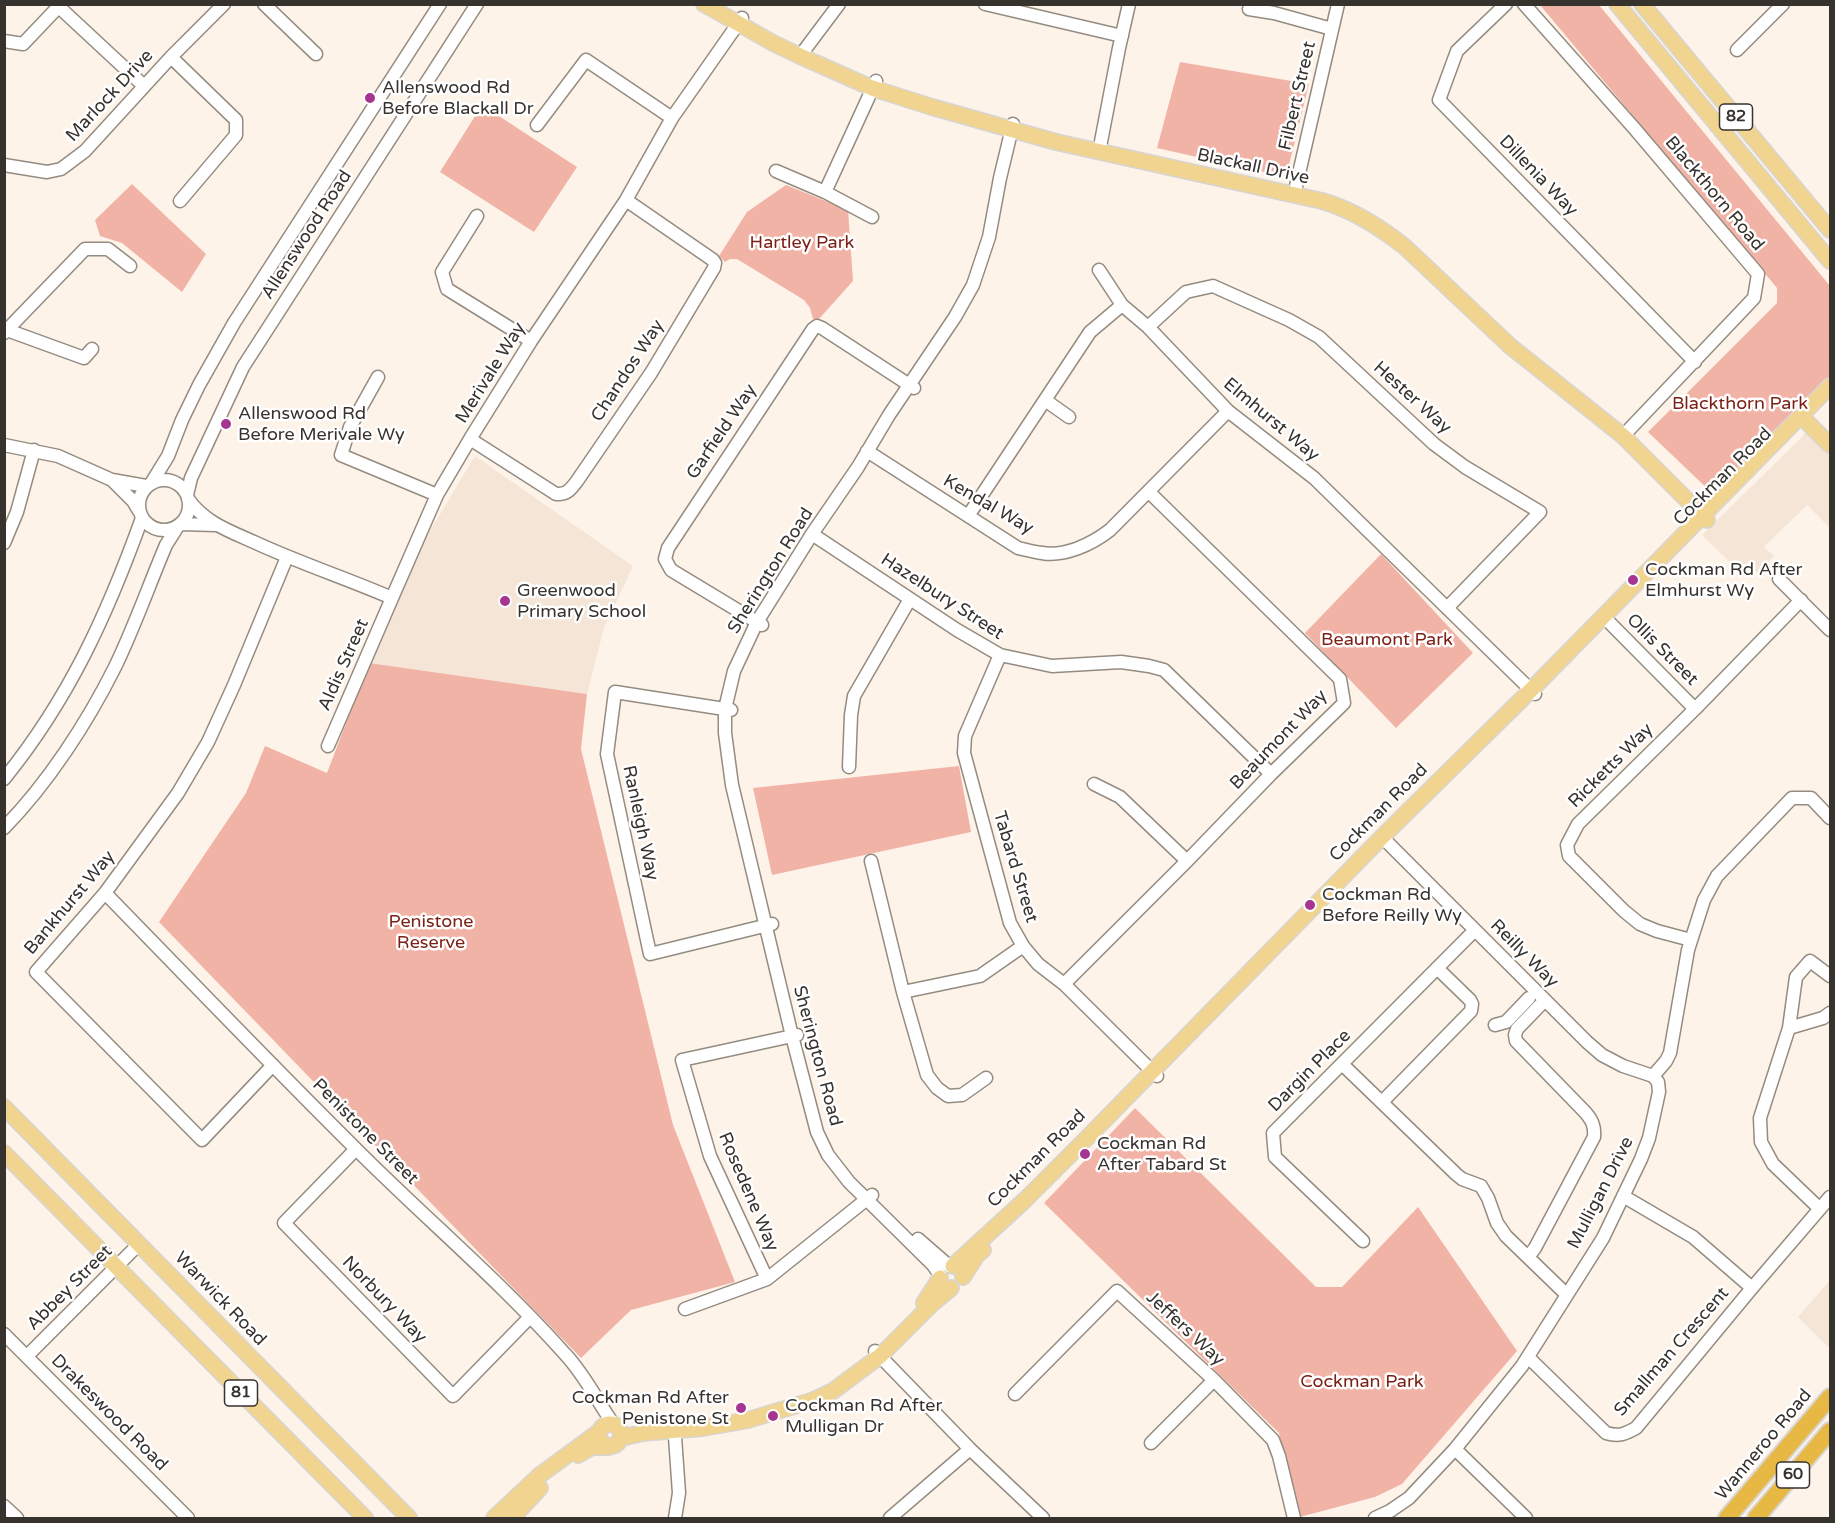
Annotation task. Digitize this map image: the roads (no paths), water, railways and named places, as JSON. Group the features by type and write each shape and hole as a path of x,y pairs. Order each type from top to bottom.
{"highway":[{"name":"Wanneroo Road","path":"1727,1518 1830,1397"},
{"name":"60","path":"1756,1518 1830,1431"}],"main road":[{"name":"Blackall Drive","path":"704,4 802,53 874,84 1016,128 1100,149 1331,197 1353,205 1398,232 1499,327 1625,434 1708,514"},
{"name":"Blackall Drive","path":"718,4 740,21"},
{"name":"82","path":"1617,4 1626,11 1830,261"},
{"name":"82","path":"1642,4 1830,230"},
{"name":"Cockman Road","path":"494,1518 540,1475 624,1426 703,1428 748,1420 814,1400 833,1391 878,1354 933,1303 949,1275 977,1256 1031,1206 1155,1073 1261,974 1385,839 1606,619 1806,415 1830,386"},
{"name":"Cockman Road","path":"1806,415 1830,397"},
{"path":"1806,415 1830,434"},
{"path":"1806,415 1830,445"},
{"name":"Warwick Road","path":"4,1107 409,1518"},
{"name":"81","path":"4,1153 365,1518"},
{"name":"Cockman Road","path":"512,1518 552,1475 572,1458 592,1448 611,1433"}],"street":[{"name":"Marlock Drive","path":"4,165 47,172 61,169 85,152 171,57 225,4"},
{"path":"264,4 316,54"},
{"name":"Allenswood Road","path":"149,484 168,456 199,385 234,323 440,4"},
{"name":"Allenswood Road","path":"188,497 191,478 243,367 477,4"},
{"path":"802,53 839,4"},
{"path":"985,4 1015,8 1122,36"},
{"path":"1100,149 1129,4"},
{"name":"Filbert Street","path":"1295,191 1338,4"},
{"name":"Dillenia Way","path":"1506,4 1457,51 1439,100 1695,362"},
{"name":"Blackthorn Road","path":"1524,4 1634,128 1758,274 1754,298 1625,434"},
{"path":"1737,50 1783,4"},
{"path":"4,41 23,44 60,6 144,86"},
{"path":"1249,9 1274,13 1332,29"},
{"name":"Merivale Way","path":"392,598 437,495 470,439 531,341 626,200 672,118 740,21"},
{"path":"171,57 236,120 236,135 180,201"},
{"path":"537,124 586,60 672,118"},
{"path":"825,192 874,84"},
{"name":"Sherington Road","path":"949,1275 923,1244 838,1169 822,1143 812,1113 770,925 732,785 726,744 734,671 760,624 832,506 870,454 970,305 985,277 998,236 1016,128"},
{"path":"776,171 825,192 872,217"},
{"name":"Chandos Way","path":"470,439 556,494 563,495 577,481 651,373 715,263 626,200"},
{"path":"477,216 442,272 447,289 531,341"},
{"path":"92,349 84,358 6,331 85,249 108,249 130,266"},
{"path":"968,516 1090,332 1122,305 1099,270"},
{"name":"Hester Way","path":"1148,327 1186,292 1213,286 1289,320 1319,337 1434,444 1465,467 1540,512 1447,608"},
{"name":"Elmhurst Way","path":"1122,305 1148,327 1228,411 1314,478 1533,692"},
{"name":"Garfield Way","path":"760,624 671,570 665,559 668,548 813,329 818,326 822,328 913,387"},
{"path":"378,377 350,428 341,455 437,495"},
{"path":"1045,400 1069,417"},
{"name":"Kendal Way","path":"870,454 1018,548 1044,554 1070,551 1098,538 1149,492 1228,411"},
{"path":"4,445 58,456 112,480 149,484 162,480 172,481 181,487 200,513 217,525 287,558 392,598"},
{"path":"4,543 17,512 34,450"},
{"path":"112,480 133,501 148,525 160,530 169,530 179,525 217,525"},
{"path":"4,780 29,749 78,670 107,608 141,515 139,498 149,484"},
{"name":"Beaumont Way","path":"1064,984 1344,703 1340,679 1149,492"},
{"path":"4,828 45,781 81,727 115,666 166,545 188,511 188,497"},
{"name":"Hazelbury Street","path":"815,536 957,630 1000,655 1052,666 1121,662 1164,670 1271,774"},
{"name":"Bankhurst Way","path":"273,1065 201,1140 36,972 105,893 178,794 208,742 287,558"},
{"path":"1779,579 1830,630"},
{"name":"Aldis Street","path":"328,746 392,598"},
{"path":"849,767 854,696 910,599"},
{"name":"Ricketts Way","path":"1691,940 1640,924 1569,856 1567,845 1578,824 1695,709 1800,600"},
{"name":"Ollis Street","path":"1606,619 1695,709"},
{"name":"Tabard Street","path":"1000,655 965,736 964,753 1010,923 1023,946 1038,964 1064,984 1155,1073"},
{"name":"Ranleigh Way","path":"729,710 615,692 607,754 650,954 770,925"},
{"path":"1094,784 1120,797 1187,861"},
{"path":"1653,1076 1670,1053 1691,940 1704,900 1716,876 1792,798 1811,798 1830,818"},
{"name":"Reilly Way","path":"1385,839 1587,1042 1623,1066 1653,1076"},
{"path":"871,861 903,992 927,1075 937,1088 948,1095 962,1095 986,1078"},
{"name":"Penistone Street","path":"105,893 356,1149 530,1317 585,1377 611,1433"},
{"name":"Dargin Place","path":"1363,1241 1275,1157 1274,1133 1475,930"},
{"path":"903,992 980,976 1023,946"},
{"path":"1820,1209 1773,1164 1761,1142 1760,1118 1789,1028 1796,976 1810,961 1830,976"},
{"path":"1382,1102 1471,1011 1473,1004 1470,1000 1437,968"},
{"path":"1495,1025 1506,1022 1529,998"},
{"path":"1528,1257 1594,1137 1595,1129 1585,1112 1516,1041 1517,1029 1545,1000"},
{"path":"1789,1028 1830,1014"},
{"name":"Rosedene Way","path":"767,1279 710,1156 682,1060 795,1036"},
{"path":"1342,1064 1455,1174 1481,1186 1488,1197 1497,1223 1506,1236 1567,1295"},
{"name":"Mulligan Drive","path":"1375,1518 1409,1498 1453,1452 1522,1366 1603,1238 1641,1160 1649,1138 1659,1092 1658,1082 1653,1076"},
{"name":"Norbury Way","path":"356,1149 284,1223 453,1396 530,1317"},
{"path":"1623,1196 1693,1237 1752,1288"},
{"name":"Smallman Crescent","path":"1528,1357 1606,1432 1620,1436 1636,1428 1830,1197"},
{"path":"685,1309 767,1279 869,1198"},
{"name":"Abbey Street","path":"27,1356 139,1244"},
{"name":"Jeffers Way","path":"1015,1394 1117,1291 1214,1380 1273,1440 1294,1518"},
{"name":"Drakeswood Road","path":"4,1334 188,1518"},
{"path":"878,1354 970,1449 1043,1518"},
{"path":"1151,1443 1214,1380"},
{"path":"674,1427 680,1493 675,1518"},
{"path":"890,1518 970,1449"},
{"path":"1453,1452 1516,1518"},
{"path":"1453,1452 1526,1518"},
{"path":"4,1506 17,1518"}],"place":[{"name":"Allenswood Rd Before Blackall Dr","path":"370,98"},
{"name":"Allenswood Rd Before Merivale Wy","path":"226,424"},
{"name":"Cockman Rd After Elmhurst Wy","path":"1633,580"},
{"name":"Greenwood Primary School","path":"505,601"},
{"name":"Cockman Rd Before Reilly Wy","path":"1310,905"},
{"name":"Cockman Rd After Tabard St","path":"1085,1154"},
{"name":"Cockman Rd After Penistone St","path":"741,1408"},
{"name":"Cockman Rd After Mulligan Dr","path":"773,1416"}],"park label":[{"name":"Hartley Park","path":"802,243"},
{"name":"Blackthorn Park","path":"1740,404"},
{"name":"Beaumont Park","path":"1387,640"},
{"name":"Penistone Reserve","path":"431,932"},
{"name":"Cockman Park","path":"1362,1382"}]}
